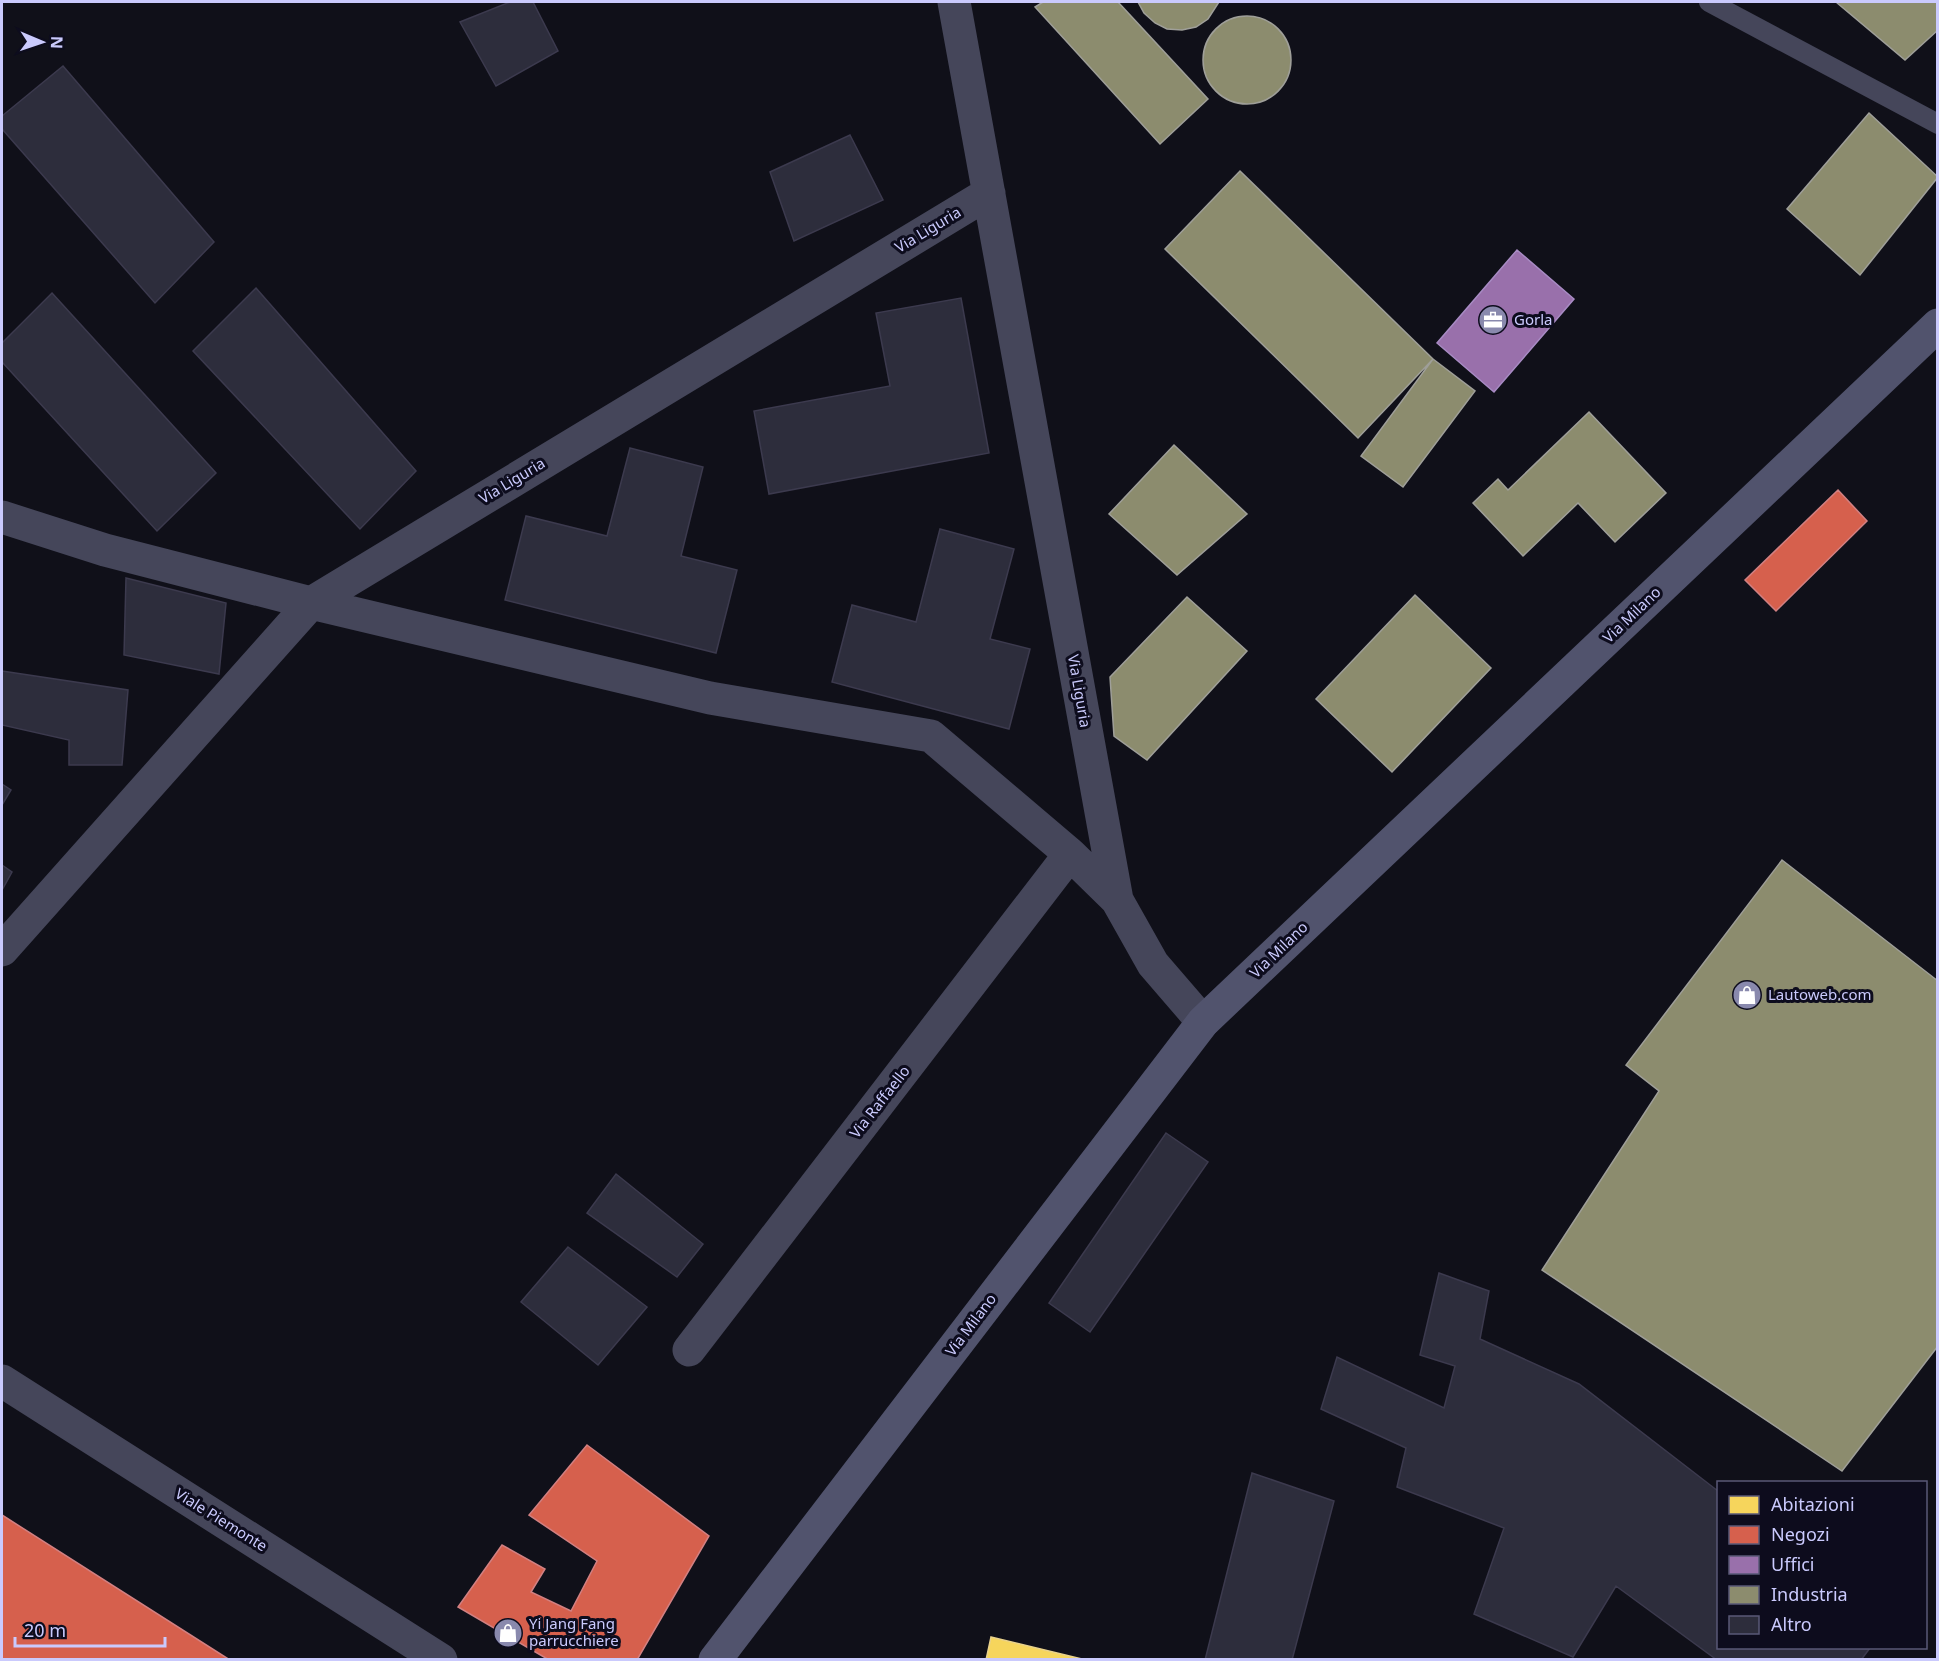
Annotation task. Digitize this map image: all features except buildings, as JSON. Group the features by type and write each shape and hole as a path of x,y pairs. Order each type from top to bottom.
{"main road":[{"name":"Via Milano","path":"715,1659 1203,1022 1938,325"}],"street":[{"name":"Via Liguria","path":"954,2 1117,900 1153,964 1203,1022"},
{"name":"Via Liguria","path":"2,950 311,603 989,194"},
{"path":"2,517 105,550 311,603 710,698 931,736 1070,854 1117,900"},
{"name":"Via Raffaello","path":"689,1350 1070,854"},
{"name":"Viale Piemonte","path":"2,1381 441,1659"}],"lane":[{"path":"1709,2 1938,124"}],"place":[{"name":"Gorla","path":"1493,320"},
{"name":"Lautoweb.com","path":"1747,995"},
{"name":"Yi Jang Fang parrucchiere","path":"508,1633"}]}
